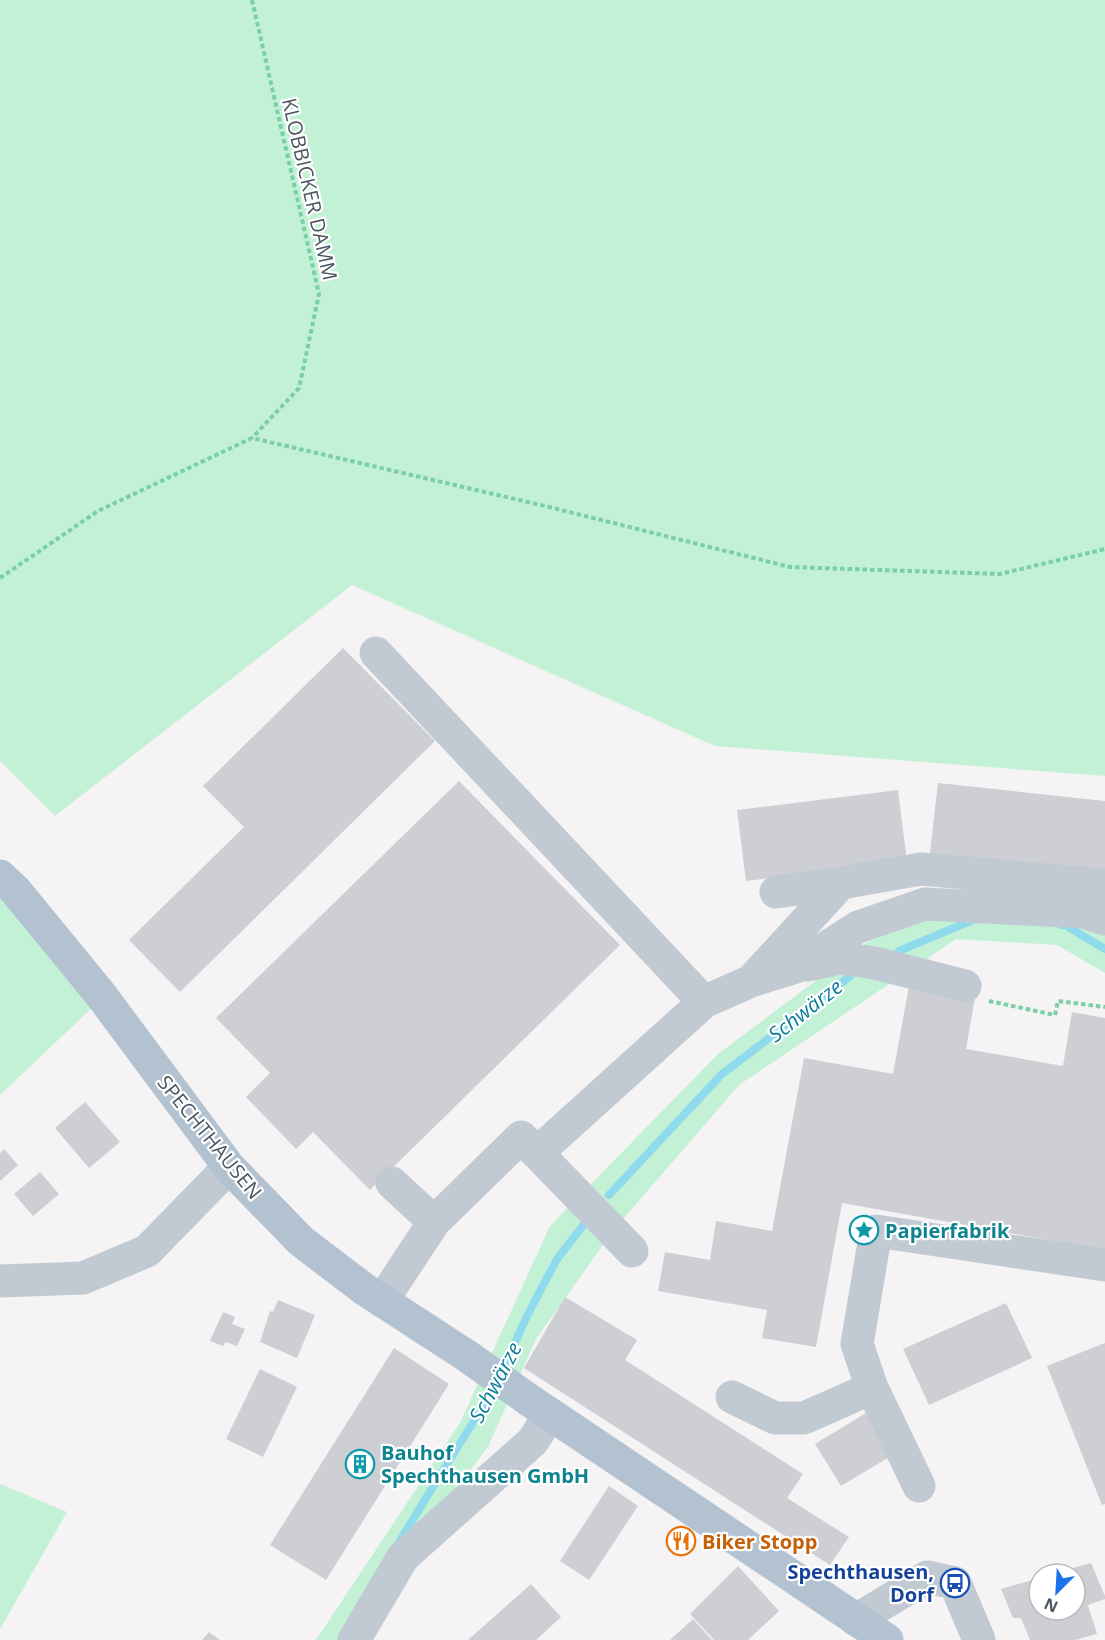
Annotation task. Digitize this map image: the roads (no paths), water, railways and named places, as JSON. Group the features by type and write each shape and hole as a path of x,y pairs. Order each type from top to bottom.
{"main road":[{"name":"SPECHTHAUSEN","path":"0,876 15,890 100,995 229,1167 301,1241 382,1301 887,1640"}],"street":[{"path":"376,653 704,1002"},
{"path":"776,892 921,869 1105,885"},
{"path":"752,981 841,882"},
{"path":"796,967 858,927 925,904 1084,912 1105,919"},
{"path":"537,1153 704,1002 752,981 796,967 840,958 875,963 965,986"},
{"path":"382,1301 434,1222 521,1137 632,1251"},
{"path":"0,1281 83,1278 147,1251 229,1167"},
{"path":"392,1183 434,1222"},
{"path":"919,1486 872,1388 857,1344 876,1231 1105,1265"},
{"path":"732,1397 775,1418 804,1418 872,1388"},
{"path":"354,1640 403,1557 533,1441 539,1407"},
{"path":"856,1620 927,1577 955,1584 979,1640"}],"waterway":[{"name":"Schwärze","path":"899,951 973,920"},
{"name":"Schwärze","path":"1061,925 1065,925 1105,949"},
{"name":"Schwärze","path":"609,1195 722,1074 849,977"},
{"name":"Schwärze","path":"501,1373 557,1259 589,1218"},
{"name":"Schwärze","path":"399,1542 496,1385"}],"place":[{"name":"Papierfabrik","path":"864,1230"},
{"name":"Bauhof Spechthausen GmbH","path":"360,1464"},
{"name":"Biker Stopp","path":"681,1541"},
{"name":"Spechthausen, Dorf","path":"955,1583"}]}
